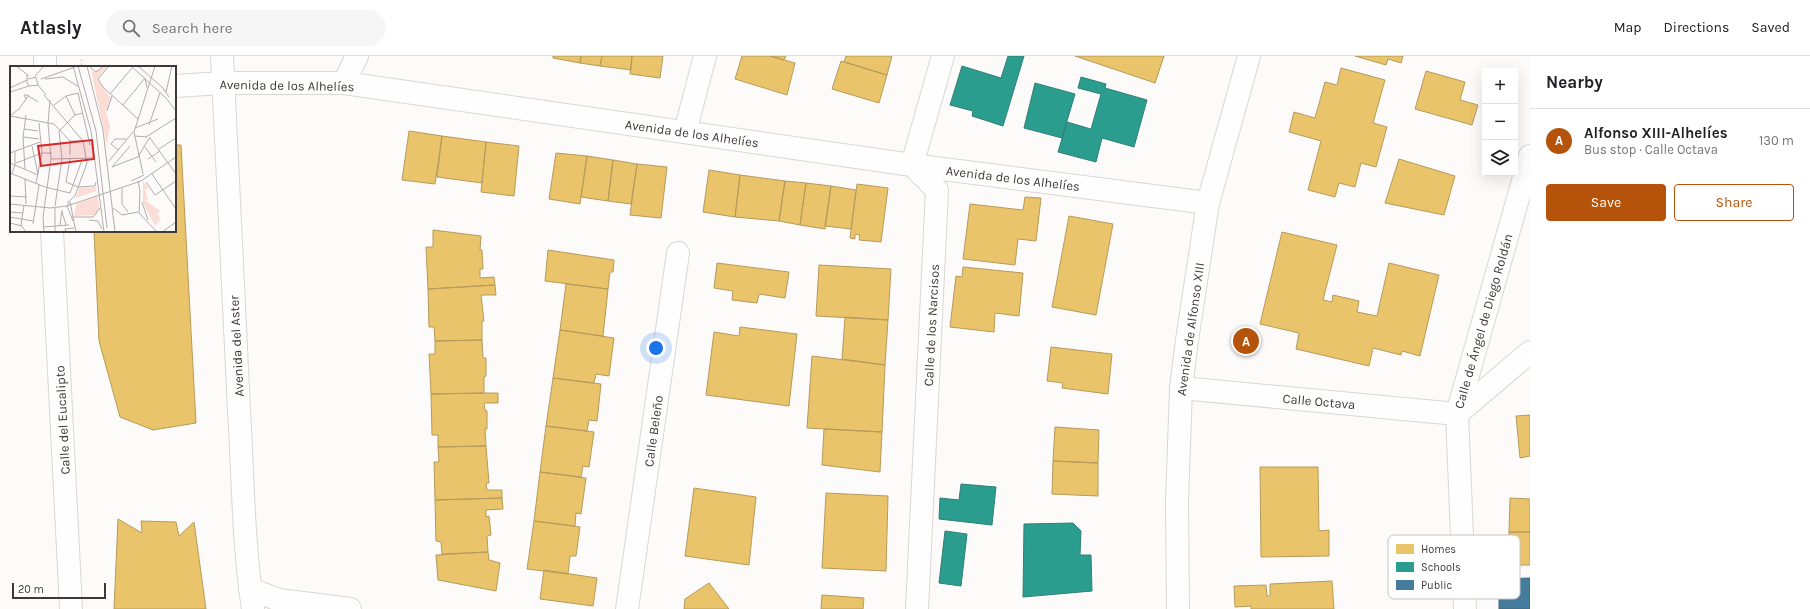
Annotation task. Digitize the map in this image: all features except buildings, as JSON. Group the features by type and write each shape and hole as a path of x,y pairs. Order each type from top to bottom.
{"street":[{"name":"Avenida del Aster","path":"222,56 225,146 251,599"},
{"path":"344,83 357,56"},
{"path":"685,132 705,56"},
{"path":"912,165 943,56"},
{"name":"Avenida de Alfonso XIII","path":"1178,609 1177,501 1181,388 1187,340 1208,203 1250,56"},
{"name":"Avenida de los Alhelíes","path":"176,86 223,83 344,83 912,165 1208,203"},
{"name":"Calle de Ángel de Diego Roldán","path":"1462,535 1457,414 1530,156"},
{"name":"Calle de los Narcisos","path":"912,165 937,190 917,609"},
{"name":"Calle del Eucalipto","path":"52,232 71,609"},
{"name":"Calle Beleño","path":"627,609 678,253"},
{"path":"1457,414 1530,352"},
{"name":"Calle Octava","path":"1181,388 1457,414"},
{"path":"251,599 279,600 350,609"},
{"name":"Calle de Ángel de Diego Roldán","path":"1465,599 1465,609"}],"path":[{"path":"81,66 82,59"}],"place":[{"name":"Alfonso XIII-Alhelíes","path":"1246,341"}]}
